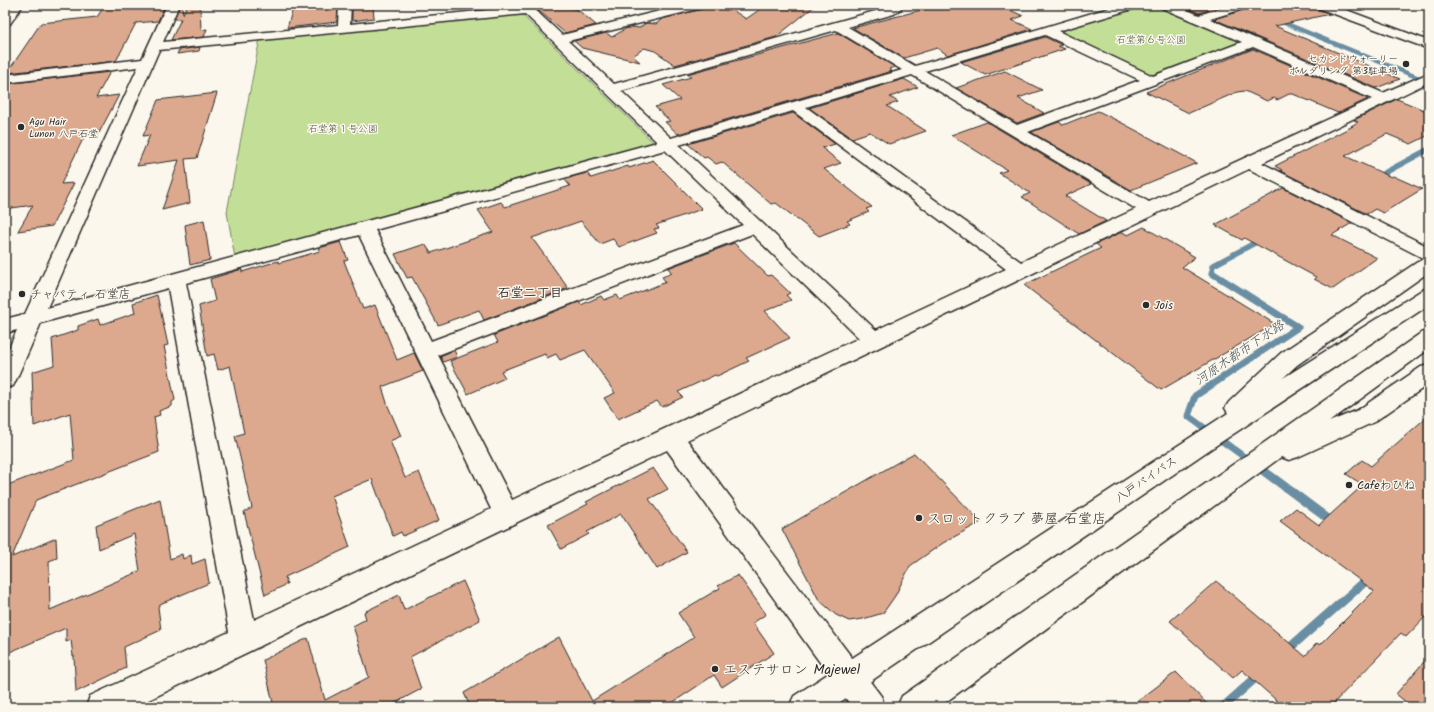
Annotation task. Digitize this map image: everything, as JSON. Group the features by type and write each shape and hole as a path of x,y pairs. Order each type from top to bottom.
{"main road":[{"path":"5,21 17,5"},
{"path":"1200,443 1289,358 1429,263"},
{"name":"八戸バイパス","path":"805,707 1200,443 1429,295"},
{"path":"913,707 1429,338"},
{"path":"1249,468 1366,416 1429,373"}],"street":[{"path":"5,380 173,5"},
{"path":"344,28 345,5"},
{"path":"559,40 698,5"},
{"path":"612,89 890,12 899,5"},
{"path":"5,326 668,144 1132,5"},
{"path":"1166,5 1385,99"},
{"path":"1198,19 1242,5"},
{"path":"1322,5 1429,45"},
{"path":"154,47 531,7 559,40 874,340"},
{"path":"838,26 1150,210"},
{"path":"1048,31 1152,81"},
{"path":"1016,131 1253,43"},
{"path":"5,79 148,62"},
{"path":"101,707 1429,77"},
{"path":"795,106 1021,271"},
{"path":"1250,163 1429,254"},
{"path":"426,351 755,227"},
{"path":"365,228 506,514"},
{"path":"176,280 244,638"},
{"path":"671,437 870,707"}],"green space":[{"name":"石堂第６号公園","path":"1143,5 1158,5 1243,42 1149,76 1057,32"},
{"name":"石堂第１号公園","path":"520,13 654,143 235,258 227,212 260,38"}],"building":[{"path":"105,5 165,5 158,21 136,23 116,61 7,73 41,23 97,17"},
{"path":"180,5 182,5 183,14 187,5 200,5 201,30 207,29 204,37 171,40 181,19 174,19"},
{"path":"294,5 338,5 337,22 287,28"},
{"path":"352,5 373,5 374,18 352,21"},
{"path":"532,5 557,5 578,10 596,25 565,33"},
{"path":"713,5 725,5 746,19 766,5 816,5 776,37 675,65 655,51 644,48 633,56 640,62 582,48 574,41 606,33 612,37 625,29 633,27 639,28 646,23 656,24 662,19"},
{"path":"940,5 999,5 1023,16 1012,20 1032,29 948,55 937,48 904,58 853,28"},
{"path":"1180,5 1225,5 1199,13"},
{"path":"1249,5 1315,5 1317,9 1330,14 1275,26 1400,79 1376,88 1214,19 1246,9"},
{"path":"838,33 895,67 889,69 892,71 678,134 665,122 670,121 655,107 680,100 663,85 691,77 687,74"},
{"path":"1045,37 1062,45 1058,46 1065,49 985,75 961,62"},
{"path":"200,47 199,51 177,54 179,50"},
{"path":"1253,49 1368,99 1338,113 1293,94 1289,94 1277,100 1274,98 1267,101 1245,91 1237,92 1189,113 1146,92"},
{"path":"1005,71 1042,90 1018,98 1044,113 1017,123 956,88"},
{"path":"110,72 96,98 119,95 99,133 85,135 61,184 74,183 52,226 18,231 33,205 5,209 5,84"},
{"path":"904,79 918,87 890,97 898,102 887,106 926,131 889,144 870,132 852,138 809,108"},
{"path":"217,93 197,158 185,159 190,203 162,210 179,160 137,166 150,135 143,136 158,100"},
{"path":"1397,99 1429,112 1429,135 1411,144 1387,134 1345,156 1422,189 1383,213 1375,209 1367,214 1280,171 1282,170 1275,166 1353,126 1351,126 1358,122 1354,120"},
{"path":"1098,111 1197,163 1131,190 1031,132 1059,122 1063,125"},
{"path":"793,113 835,144 822,148 841,163 824,169 872,207 866,209 869,212 847,221 850,224 819,236 776,203 771,204 722,162 716,164 707,157 704,158 688,144"},
{"path":"987,122 1091,184 1065,196 1106,221 1079,234 1022,197 1030,193 999,173 1007,170 951,135"},
{"path":"653,160 702,209 656,225 659,228 654,229 657,233 619,247 613,239 600,244 581,221 532,238 568,288 484,320 479,310 438,325 412,277 407,278 395,254 425,244 431,253 493,232 478,210 501,202 505,207 570,186 565,180 575,176 587,173 591,178 628,166 629,168"},
{"path":"1283,188 1352,223 1332,235 1377,258 1333,289 1314,279 1316,277 1244,238 1242,240 1215,225"},
{"path":"204,220 210,260 190,265 185,225"},
{"name":"Jois","path":"1144,227 1195,257 1182,267 1275,324 1161,390 1024,285 1101,248 1096,244 1122,232 1128,235"},
{"path":"341,242 348,260 344,261 363,309 375,305 397,360 414,353 423,371 382,387 388,406 401,436 390,441 405,478 419,472 439,520 403,536 401,532 393,536 372,479 332,496 350,547 285,577 287,584 265,595 244,512 252,508 235,436 244,433 230,366 218,370 214,354 207,356 199,306 215,301 210,279 242,269 242,272 278,261 279,263 320,251 319,248"},
{"path":"734,243 768,276 771,275 790,293 786,295 791,300 765,311 790,338 746,358 749,361 678,392 683,397 662,407 657,401 618,419 604,398 615,393 585,350 560,360 556,354 547,358 545,354 501,371 505,378 468,394 450,361 498,342 494,335 579,302 581,305 601,296 604,300 617,295 620,300 666,282 662,277 672,273 668,268"},
{"path":"157,295 168,345 164,346 175,400 172,402 172,406 159,411 160,415 154,417 159,452 36,500 12,557 56,538 57,558 49,561 50,610 140,571 134,534 99,549 96,525 160,499 170,559 182,554 183,559 191,555 192,564 205,559 209,583 160,604 158,607 161,630 124,647 126,668 76,692 74,656 71,640 66,642 66,628 5,654 5,486 74,460 70,413 34,426 32,372 54,365 52,339 78,330 78,326 98,319 100,325 135,313 133,303"},
{"path":"454,350 457,357 443,362 440,356"},
{"path":"1429,415 1429,613 1406,637 1401,633 1330,707 1284,707 1242,670 1233,678 1170,621 1216,581 1305,656 1317,643 1320,645 1374,591 1280,521 1296,508 1319,525 1363,485 1346,474 1362,460 1371,466"},
{"path":"914,453 981,522 943,543 910,566 895,596 883,613 863,619 849,621 836,615 819,600 782,529"},
{"path":"653,468 668,489 649,499 687,552 657,569 621,514 587,532 589,534 561,549 548,525 588,504 586,502"},
{"path":"738,575 766,614 753,623 774,653 722,687 714,675 666,707 470,707 464,693 559,637 592,701 694,637 678,613 720,588 718,586"},
{"path":"463,581 480,620 410,657 421,689 388,707 274,707 263,660 308,638 325,700 369,677 353,626 366,619 364,612 399,595 404,610"},
{"path":"1429,656 1429,707 1412,707 1396,694"},
{"path":"1176,672 1210,707 1130,707"}],"waterway":[{"name":"河原木都市下水路","path":"1277,20 1429,82"},
{"name":"河原木都市下水路","path":"1375,178 1429,149"},
{"name":"河原木都市下水路","path":"1213,274 1212,266 1262,239"},
{"name":"河原木都市下水路","path":"1213,274 1298,327 1195,396 1188,416 1258,467"},
{"name":"河原木都市下水路","path":"1257,466 1335,524"},
{"name":"河原木都市下水路","path":"1286,651 1369,578"},
{"name":"河原木都市下水路","path":"1223,707 1260,674"}],"place":[{"name":"セカンドウォーリー ボルダリング 第3駐車場","path":"1406,64"},
{"name":"Agu Hair Lunon 八戸石堂","path":"21,127"},
{"name":"チャパティ 石堂店","path":"22,294"},
{"name":"Jois","path":"1146,305"},
{"name":"Cafeわひね","path":"1349,485"},
{"name":"スロットクラブ 夢屋 石堂店","path":"919,518"},
{"name":"エステサロン Majewel","path":"715,669"}],"district":[{"name":"石堂二丁目","path":"530,292"}]}
